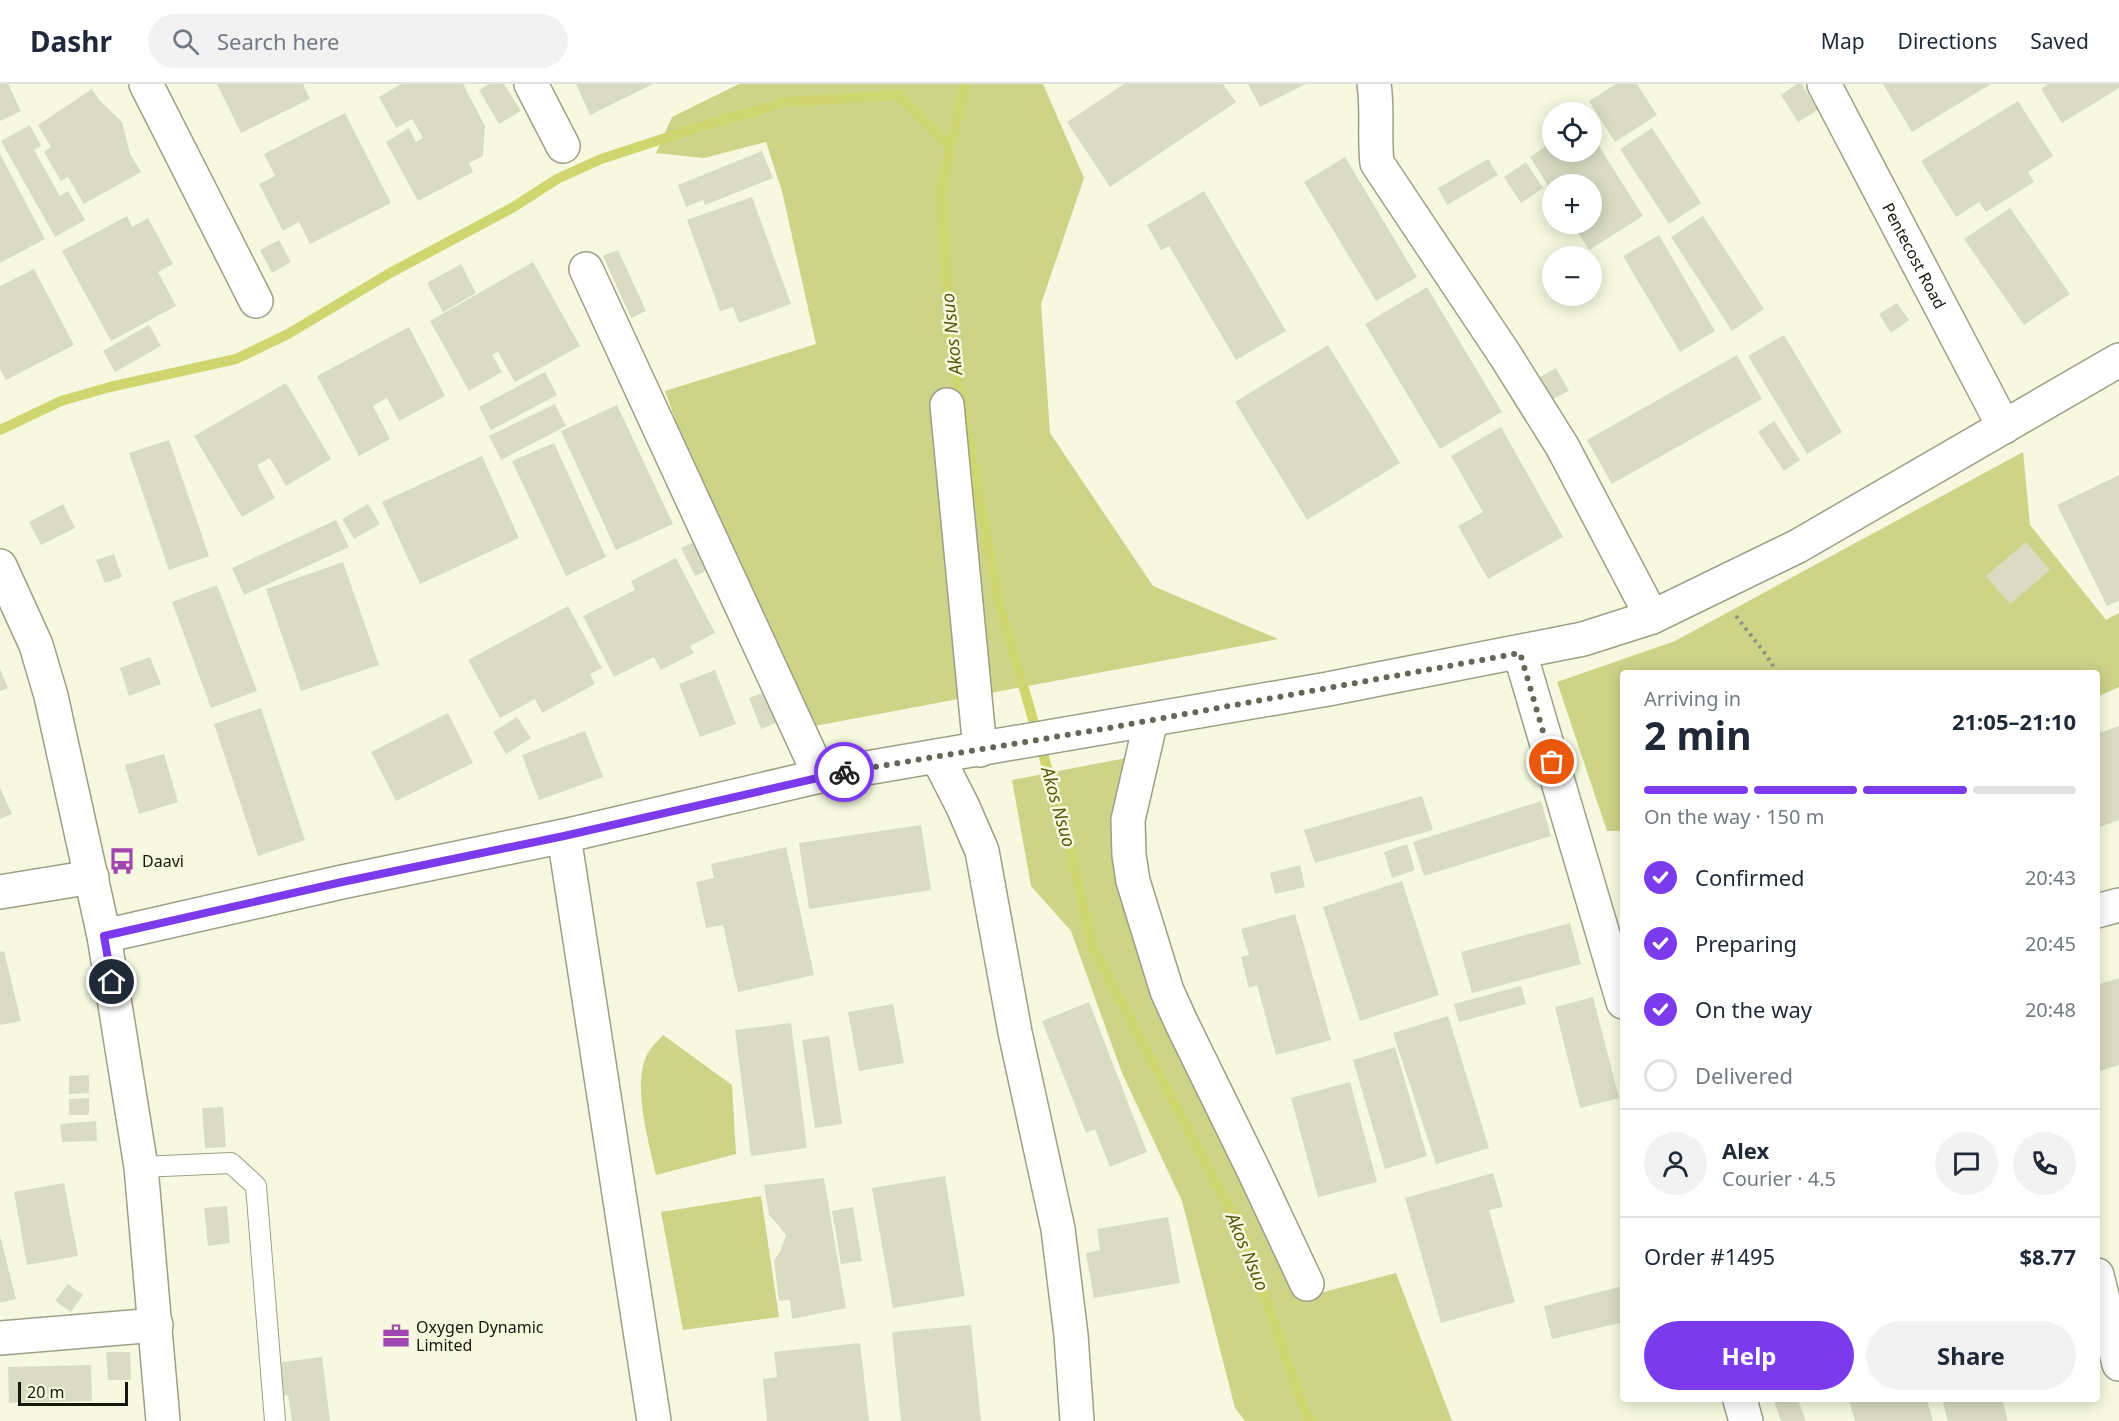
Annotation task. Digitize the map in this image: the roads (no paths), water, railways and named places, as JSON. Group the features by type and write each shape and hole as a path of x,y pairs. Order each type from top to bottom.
{"street":[{"path":"146,84 256,301"},
{"path":"531,84 563,146"},
{"path":"1374,84 1377,163 1505,355 1562,446 1652,617"},
{"name":"Pentecost Road","path":"1824,84 2004,427"},
{"path":"586,269 820,776"},
{"path":"104,936 342,882 564,836 820,776 1103,729 1520,653 1583,639 1652,617 1798,546 2119,360"},
{"path":"947,405 991,748"},
{"path":"0,566 36,645 51,696 104,936 141,1167 163,1421"},
{"path":"1520,653 1620,992"},
{"path":"1151,720 1128,820 1129,855 1133,881 1171,999 1307,1284"},
{"path":"937,756 982,851 1015,1032 1058,1229 1071,1335 1077,1421"},
{"path":"564,836 654,1421"},
{"path":"0,892 92,877"},
{"path":"2100,910 2119,905"},
{"path":"2100,1287 2119,1364"},
{"path":"0,1338 156,1325"},
{"path":"1741,1402 1746,1421"}],"lane":[{"path":"141,1167 231,1163 256,1186 275,1421"}],"waterway":[{"name":"Akos Nsuo","path":"965,84 941,190 951,348 999,603 1066,833 1093,948 1244,1237 1310,1421"},
{"path":"0,430 61,401 110,387 236,359 288,334 390,273 512,208 557,179 601,159 699,127 786,102 898,95 950,147"}],"place":[{"name":"Daavi","path":"122,861"},
{"name":"Oxygen Dynamic Limited","path":"396,1336"}]}
